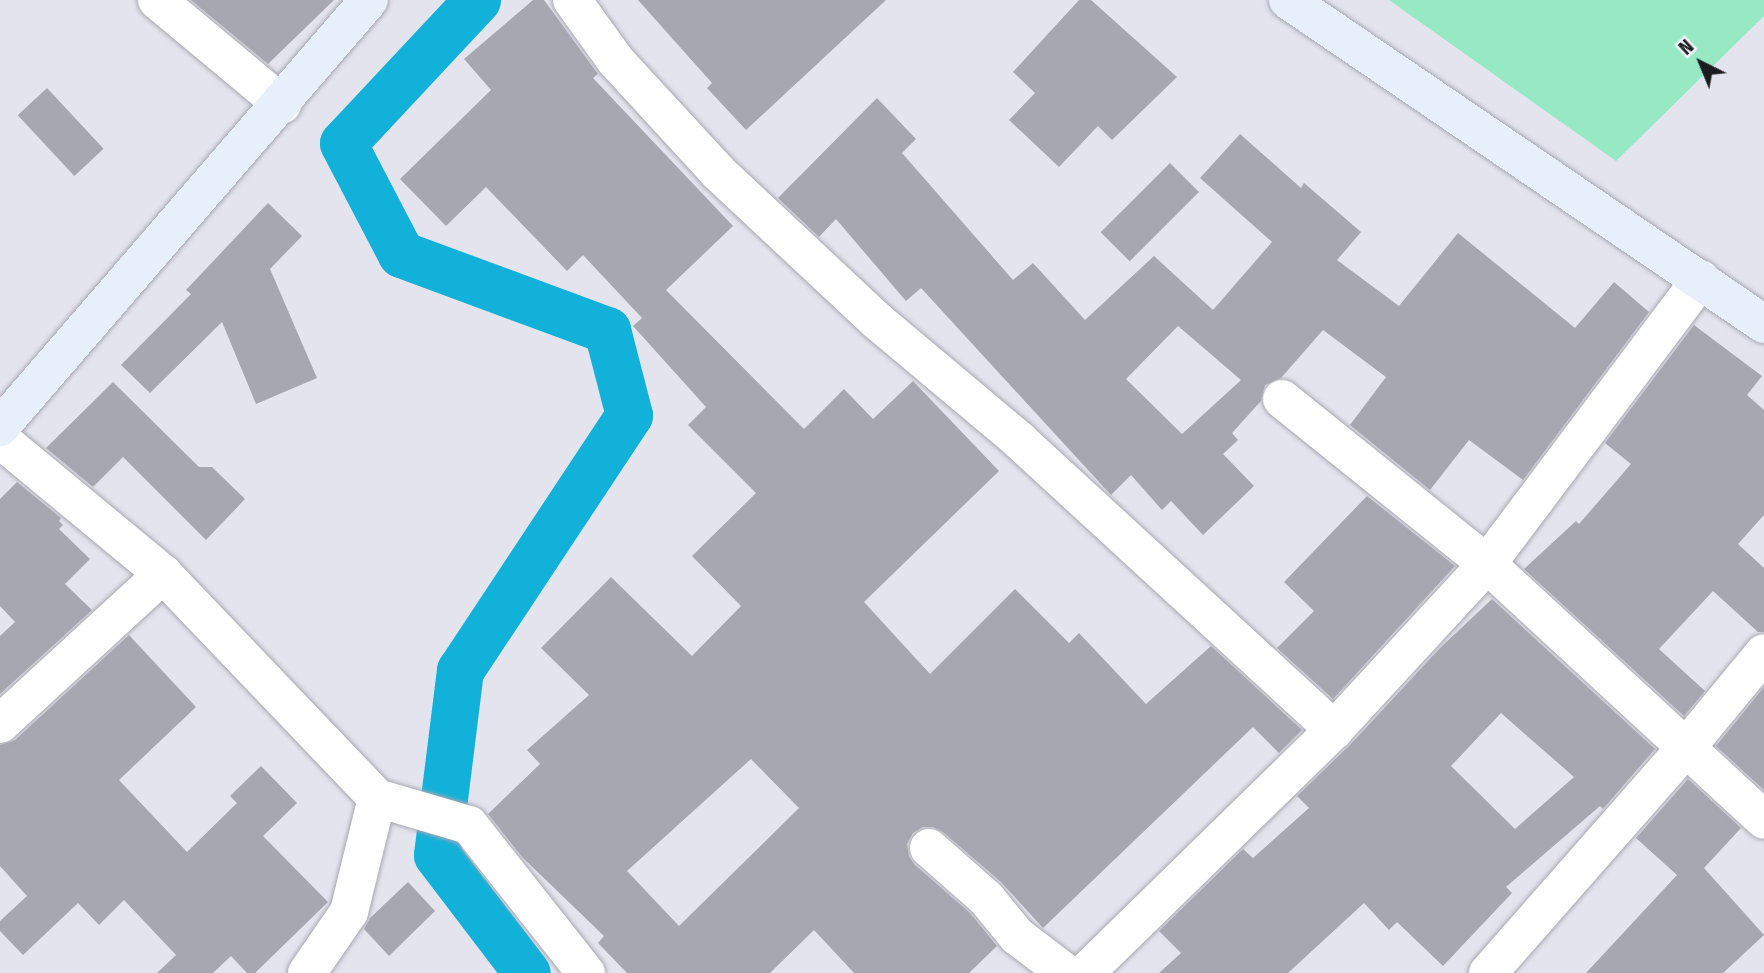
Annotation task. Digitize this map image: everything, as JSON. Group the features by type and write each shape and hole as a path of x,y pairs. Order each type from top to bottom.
{"main road":[{"path":"0,427 282,104 369,0"},
{"path":"1289,0 1764,324"}],"street":[{"path":"157,0 282,104"},
{"path":"572,0 616,61 718,172 876,320 1020,441 1334,730"},
{"path":"1085,973 1334,730 1486,564 1701,279"},
{"path":"1282,399 1486,564 1764,820"},
{"path":"0,439 163,574 377,798 469,825 586,973"},
{"path":"0,724 163,574"},
{"path":"1488,973 1685,749 1764,653"},
{"path":"307,973 349,912 377,798"},
{"path":"929,848 986,898 1017,936 1066,973"}],"green space":[{"path":"1389,0 1764,0 1764,16 1616,161"}],"building":[{"path":"191,0 334,0 268,64"},
{"path":"533,0 544,0 598,74 593,78 733,226 666,290 804,429 844,389 873,419 913,381 999,471 864,602 930,674 1015,589 1069,643 1079,633 1146,704 1211,646 1302,730 1279,753 1253,727 1043,928 1001,882 943,832 933,827 923,827 913,833 907,844 914,864 970,913 997,946 969,973 854,973 814,930 770,973 627,973 598,943 604,936 522,857 488,814 540,764 527,750 589,695 541,648 611,577 692,656 741,606 692,556 756,493 688,425 706,407 633,326 642,318 583,255 567,271 486,187 446,226 400,179 491,90 464,59","holes":["751,759 799,808 679,926 627,871"]},
{"path":"638,0 886,0 746,130 707,88 712,83"},
{"path":"1079,0 1091,0 1177,77 1112,140 1098,126 1059,167 1009,120 1035,93 1013,72"},
{"path":"47,88 104,149 74,176 18,115"},
{"path":"877,98 916,139 902,153 1013,280 1033,263 1085,320 1154,256 1213,310 1272,242 1200,178 1240,134 1301,188 1304,183 1361,232 1337,260 1399,306 1458,233 1575,328 1614,282 1649,312 1523,480 1469,440 1430,490 1350,425 1386,377 1323,330 1281,378 1265,385 1261,401 1232,433 1238,440 1223,454 1254,486 1203,535 1171,501 1162,510 1131,475 1111,495 921,288 906,301 836,219 819,237 778,198","holes":["1178,326 1241,380 1182,434 1126,379"]},
{"path":"1170,163 1199,192 1130,261 1101,232"},
{"path":"268,203 302,236 270,269 317,378 256,404 222,322 150,393 121,365 191,294 186,290"},
{"path":"1694,325 1762,376 1747,395 1764,410 1764,515 1738,544 1764,568 1764,632 1758,632 1713,591 1659,649 1705,691 1684,716 1524,569 1576,521 1579,524 1631,464 1605,443"},
{"path":"113,382 199,467 212,467 245,499 206,540 123,457 93,487 46,448"},
{"path":"17,482 61,518 59,521 63,525 59,529 90,559 65,584 92,610 0,694 0,636 15,622 0,606 0,499"},
{"path":"1367,496 1455,566 1333,699 1277,648 1314,611 1284,582"},
{"path":"1492,599 1655,749 1603,809 1600,806 1506,887 1512,893 1443,966 1397,922 1389,930 1364,903 1288,973 1159,973 1181,953 1159,931 1243,849 1253,858 1309,808 1297,796 1350,745 1440,648","holes":["1501,713 1574,777 1515,829 1451,766"]},
{"path":"129,635 196,707 119,780 187,852 237,803 230,796 261,766 297,803 263,836 328,902 255,973 247,973 231,956 213,973 157,973 176,955 124,900 99,925 78,903 23,955 0,931 0,921 27,896 0,866 0,745 15,740"},
{"path":"1764,687 1764,790 1716,746"},
{"path":"1688,779 1741,828 1704,868 1764,935 1723,973 1586,973 1677,875 1636,838"},
{"path":"408,882 435,911 389,956 364,929 370,918"}],"waterway":[{"path":"477,0 343,143 401,254 607,330 629,415 460,670 437,855 527,973"}]}
